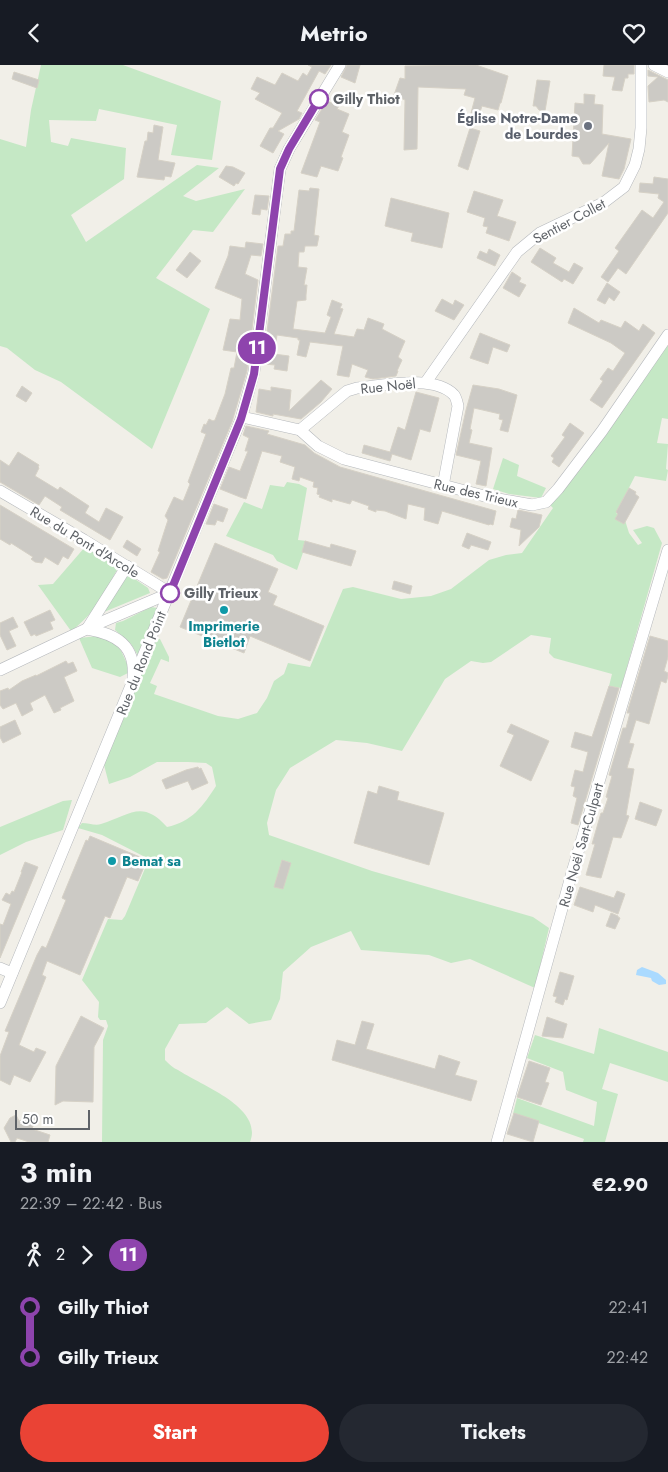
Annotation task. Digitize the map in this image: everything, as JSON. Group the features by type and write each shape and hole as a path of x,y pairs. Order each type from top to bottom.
{"street":[{"name":"Rue du Rond Point","path":"0,1003 242,417 254,374 280,169 289,149 340,65"},
{"name":"Sentier Collet","path":"426,383 517,252 540,233 603,203 624,187 635,165 639,149 641,65"},
{"path":"654,65 668,72"},
{"name":"Rue des Trieux","path":"300,429 318,446 344,459 488,497 532,505 546,502 602,431 668,335"},
{"name":"Rue Noël","path":"300,429 347,391 357,388 426,383 442,387 454,395 458,406 443,486"},
{"path":"242,417 300,429"},
{"name":"Rue du Pont d'Arcole","path":"0,491 170,593"},
{"name":"Rue Noël Sart-Culpart","path":"497,1142 573,869 668,549"},
{"path":"87,629 126,566"},
{"path":"0,670 170,593"},
{"path":"87,629 110,635 126,647 132,658 134,670 133,684"},
{"path":"0,968 12,973"}],"green space":[{"path":"41,65 123,65 221,101 212,160 171,155 177,125 99,109 96,121 49,120 51,142 68,146 71,138 126,148 124,179 71,215 86,242 197,165 219,168 183,196 196,201 245,189 213,232 193,230 156,278 210,309 152,449 61,382 35,370 7,348 0,346 0,139 26,147 31,110"},
{"path":"668,336 668,419 662,418 657,443 668,444 666,481 635,476 616,513 624,517 629,533 638,545 642,543 633,530 647,526 654,528 662,543 621,688 609,686 612,674 554,658 549,653 551,638 531,635 491,662 471,661 445,679 402,751 367,743 336,740 290,768 276,790 267,823 269,835 372,871 533,917 549,928 535,988 470,959 451,963 429,955 361,950 351,931 311,947 283,972 280,999 271,1020 249,1024 227,1007 206,1023 179,1024 165,1049 165,1060 171,1066 214,1090 239,1108 248,1118 252,1129 250,1142 102,1142 103,1040 108,1026 106,1020 100,1020 98,1017 99,1002 82,980 108,919 122,920 125,916 149,859 102,835 78,828 82,823 99,825 128,814 143,811 158,818 167,827 176,825 196,812 216,786 212,767 206,763 188,762 157,762 130,777 109,784 104,765 155,639 160,639 169,657 169,662 161,659 150,683 157,686 154,694 218,716 238,719 257,713 267,698 274,681 284,674 288,663 310,667 343,589 353,587 401,599 431,596 451,589 489,560 522,553 553,508 550,505 583,466"},
{"path":"503,458 519,465 517,476 546,488 541,498 509,494 493,489"},
{"path":"287,482 299,484 307,488 298,540 307,541 297,570 277,561 273,555 226,536 244,502 262,509 270,485 284,487"},
{"path":"85,547 119,566 93,610 71,631 38,585 53,584"},
{"path":"126,573 148,588 150,593 104,612 107,602 120,588"},
{"path":"151,607 157,608 139,657 131,644 115,630 116,623"},
{"path":"98,636 115,643 121,650 128,666 134,670 120,677 92,668 79,638"},
{"path":"72,800 63,830 26,842 0,855 0,827 63,801"},
{"path":"599,1028 668,1052 668,1082 610,1063 602,1089 618,1094 605,1142 583,1142 584,1139 513,1114 517,1098 594,1126 597,1102 566,1090 563,1072 527,1058 535,1035 594,1054"}],"water":[{"path":"642,967 658,973 666,980 666,984 659,985 652,981 651,978 636,975 637,970"}],"building":[{"path":"308,65 331,65 325,74 319,71 297,111 302,113 299,119 278,131 284,134 273,153 260,146 270,128 273,128 282,113 255,99 260,93 251,89 257,77 275,85 282,73 298,81 303,73 307,76 312,67"},
{"path":"347,65 360,65 355,83 341,77"},
{"path":"476,65 508,76 498,110 482,106 479,115 471,113 475,98 464,95 466,89 418,87 417,149 404,150 405,100 394,95 400,78 405,79 405,66"},
{"path":"604,65 634,65 634,74 628,74 628,78 625,78 622,91 612,90 615,77 603,76"},
{"path":"648,70 668,80 668,102 664,100 649,102 648,86 658,77 648,76"},
{"path":"14,72 39,80 37,88 12,79"},
{"path":"537,80 550,81 545,111 533,106"},
{"name":"Église Notre-Dame de Lourdes","path":"584,94 595,95 594,104 603,105 602,134 631,139 624,169 619,179 602,176 609,143 590,164 583,164 579,157 572,156 575,103 584,104"},
{"path":"327,101 339,106 337,109 349,114 342,132 349,135 338,171 321,166 317,177 301,173 320,122 315,120"},
{"path":"154,125 163,127 158,160 175,163 171,177 165,176 164,180 137,177 145,141 147,141 148,132 153,133"},
{"path":"470,128 480,131 468,170 458,166"},
{"path":"226,166 245,173 238,184 236,183 234,186 219,177"},
{"path":"654,177 668,179 668,213 626,274 618,268 608,282 601,277 619,251 615,248 642,210 653,218 664,202 658,198 659,194 639,192 640,183 653,184"},
{"path":"310,188 319,189 314,235 319,236 317,246 305,246 304,252 299,252 298,267 307,268 304,285 307,285 306,300 297,301 293,329 325,333 331,317 327,315 332,300 342,304 340,308 343,309 334,334 354,337 357,329 364,330 368,318 384,324 382,329 405,341 398,357 402,360 396,376 373,379 365,377 368,370 352,364 349,377 337,375 343,346 310,342 306,357 297,355 300,340 298,338 277,335 274,354 289,356 287,371 274,369 275,365 264,364 270,340 266,339 278,246 283,246 285,234 291,234 291,231 294,231 299,190 309,191"},
{"path":"474,191 503,200 497,216 516,222 509,241 486,233 488,227 483,226 485,218 467,212"},
{"path":"255,195 269,196 267,210 261,209 260,215 252,214"},
{"path":"391,198 449,213 442,248 411,241 413,233 385,226"},
{"path":"246,242 263,244 261,256 251,255 245,274 258,280 247,371 232,422 167,578 163,579 151,572 160,552 158,551 168,520 165,516 174,497 183,501 184,499 190,484 188,482 206,434 201,432 204,424 206,425 209,419 215,420 225,394 231,368 234,368 237,352 223,350 230,319 240,320 242,299 215,288 230,246 245,248"},
{"path":"540,248 556,258 553,263 569,272 574,263 583,268 573,284 564,279 562,282 531,262"},
{"path":"489,249 500,255 495,266 477,258 480,251 487,254"},
{"path":"190,252 201,261 187,278 176,270"},
{"path":"512,272 521,278 519,282 526,285 519,297 503,288"},
{"path":"607,283 620,292 614,301 609,297 605,304 597,300"},
{"path":"442,299 453,305 455,300 464,305 454,320 435,311"},
{"path":"574,308 599,323 601,320 621,328 625,321 639,331 643,324 655,333 602,408 590,400 603,381 600,379 608,368 613,371 625,353 611,343 568,323"},
{"path":"480,333 510,345 507,352 493,347 488,364 470,358"},
{"path":"321,380 332,389 321,402 301,419 256,412 259,389 271,391 271,387 291,390 289,411"},
{"path":"473,385 499,389 517,395 508,432 500,430 503,420 499,419 500,414 474,408 469,443 492,448 486,486 476,484 481,461 456,455"},
{"path":"22,386 32,393 26,402 16,396"},
{"path":"416,392 439,398 430,432 420,429 411,460 392,454 390,461 362,453 364,445 390,452 398,427 405,430"},
{"path":"570,423 584,433 559,467 552,462 554,458 551,456 565,437 562,435"},
{"path":"246,426 269,431 267,434 305,445 314,453 340,467 496,511 493,525 442,511 438,524 424,520 425,508 408,504 406,519 385,511 376,510 376,512 368,509 369,506 352,500 350,504 332,499 332,502 319,497 320,495 317,494 318,488 313,487 314,482 300,477 299,481 292,479 295,467 280,462 282,456 262,451 246,499 220,489 229,467 240,471 248,451 245,451 249,438 243,435"},
{"path":"18,452 39,465 35,476 58,490 60,487 89,506 85,513 99,522 106,508 123,517 110,540 60,510 62,507 45,496 39,505 0,482 0,460 9,466"},
{"path":"629,488 636,492 635,494 639,497 624,524 615,519 618,514 616,512"},
{"path":"214,504 228,509 223,522 217,520 215,525 206,524"},
{"path":"0,505 74,549 68,559 63,556 58,565 45,557 42,563 35,562 31,559 33,557 11,543 10,545 0,539"},
{"path":"518,510 542,515 539,527 519,546 521,530 510,527 512,518 516,519"},
{"path":"467,533 491,542 488,550 471,545 469,549 462,546"},
{"path":"127,540 141,549 137,556 123,547"},
{"path":"305,541 330,548 331,544 356,551 351,566 302,552"},
{"name":"Imprimerie Bietlot","path":"215,543 278,569 268,592 277,596 273,605 324,626 310,661 250,636 244,653 180,627"},
{"path":"394,581 412,586 410,594 392,589"},
{"path":"50,610 55,620 50,622 53,629 36,636 35,634 31,636 24,622"},
{"path":"13,617 18,627 9,631 16,646 7,650 0,635 0,623"},
{"path":"650,636 668,641 668,657 664,671 668,673 668,676 666,683 661,681 649,724 636,720 629,743 634,744 627,768 634,769 626,815 629,816 621,838 613,837 601,878 586,875 595,844 592,844 601,813 603,813 608,798 606,797 612,776 609,775 623,728 626,728 630,713 627,713"},
{"path":"66,661 68,664 73,662 77,671 64,677 74,701 60,708 61,710 54,713 45,695 30,703 33,710 22,716 16,703 3,709 0,705 0,691 8,688 9,690 22,681"},
{"path":"609,686 619,688 578,825 571,823 577,798 573,796 575,787 571,786 575,770 583,772 588,752 571,747 575,732 592,737"},
{"path":"15,720 21,734 3,743 0,737 0,727"},
{"path":"511,724 549,741 531,781 500,766 514,735 507,732"},
{"path":"198,767 199,769 201,768 208,783 192,790 188,781 166,789 162,780"},
{"path":"379,786 399,792 397,800 444,813 429,865 354,843 368,791 377,794"},
{"path":"640,802 662,810 656,826 635,819"},
{"path":"90,836 147,860 138,881 127,877 110,918 105,916 80,975 47,961 42,975 46,977 19,1045 34,1052 36,1048 46,1052 30,1082 14,1075 10,1085 0,1080 0,1056 9,1032 5,1031 37,955 42,946 46,948 66,900 62,898 86,840 88,841"},
{"path":"282,860 291,863 283,889 274,887"},
{"path":"25,862 38,867 0,958 0,924 3,925 11,904 2,900 6,893 10,895 12,891 14,892"},
{"path":"580,887 614,898 617,891 625,894 618,914 595,905 593,912 574,905"},
{"path":"611,913 620,918 615,929 606,926"},
{"path":"560,972 574,976 567,1000 565,999 563,1005 555,1002 557,997 553,996"},
{"path":"81,1016 104,1028 94,1047 93,1102 63,1101 55,1105 56,1066"},
{"path":"547,1017 567,1024 563,1038 542,1036"},
{"path":"362,1021 374,1024 366,1049 435,1069 439,1055 460,1062 455,1075 477,1081 471,1101 332,1060 337,1040 355,1045"},
{"path":"529,1061 550,1068 545,1082 549,1083 541,1105 517,1097"},
{"path":"514,1113 539,1121 533,1142 507,1134"},
{"path":"37,1114 32,1129 50,1135 48,1142 29,1142 17,1138 15,1142 11,1142 4,1128 10,1118 16,1115 19,1121"}],"bus line":[{"name":"11","path":"170,593 241,419 254,374 280,169 289,149 319,99"}],"place":[{"name":"Gilly Thiot","path":"319,99"},
{"name":"Église Notre-Dame de Lourdes","path":"588,126"},
{"name":"Gilly Trieux","path":"170,593"},
{"name":"Imprimerie Bietlot","path":"224,610"},
{"name":"Bemat sa","path":"112,861"}]}
